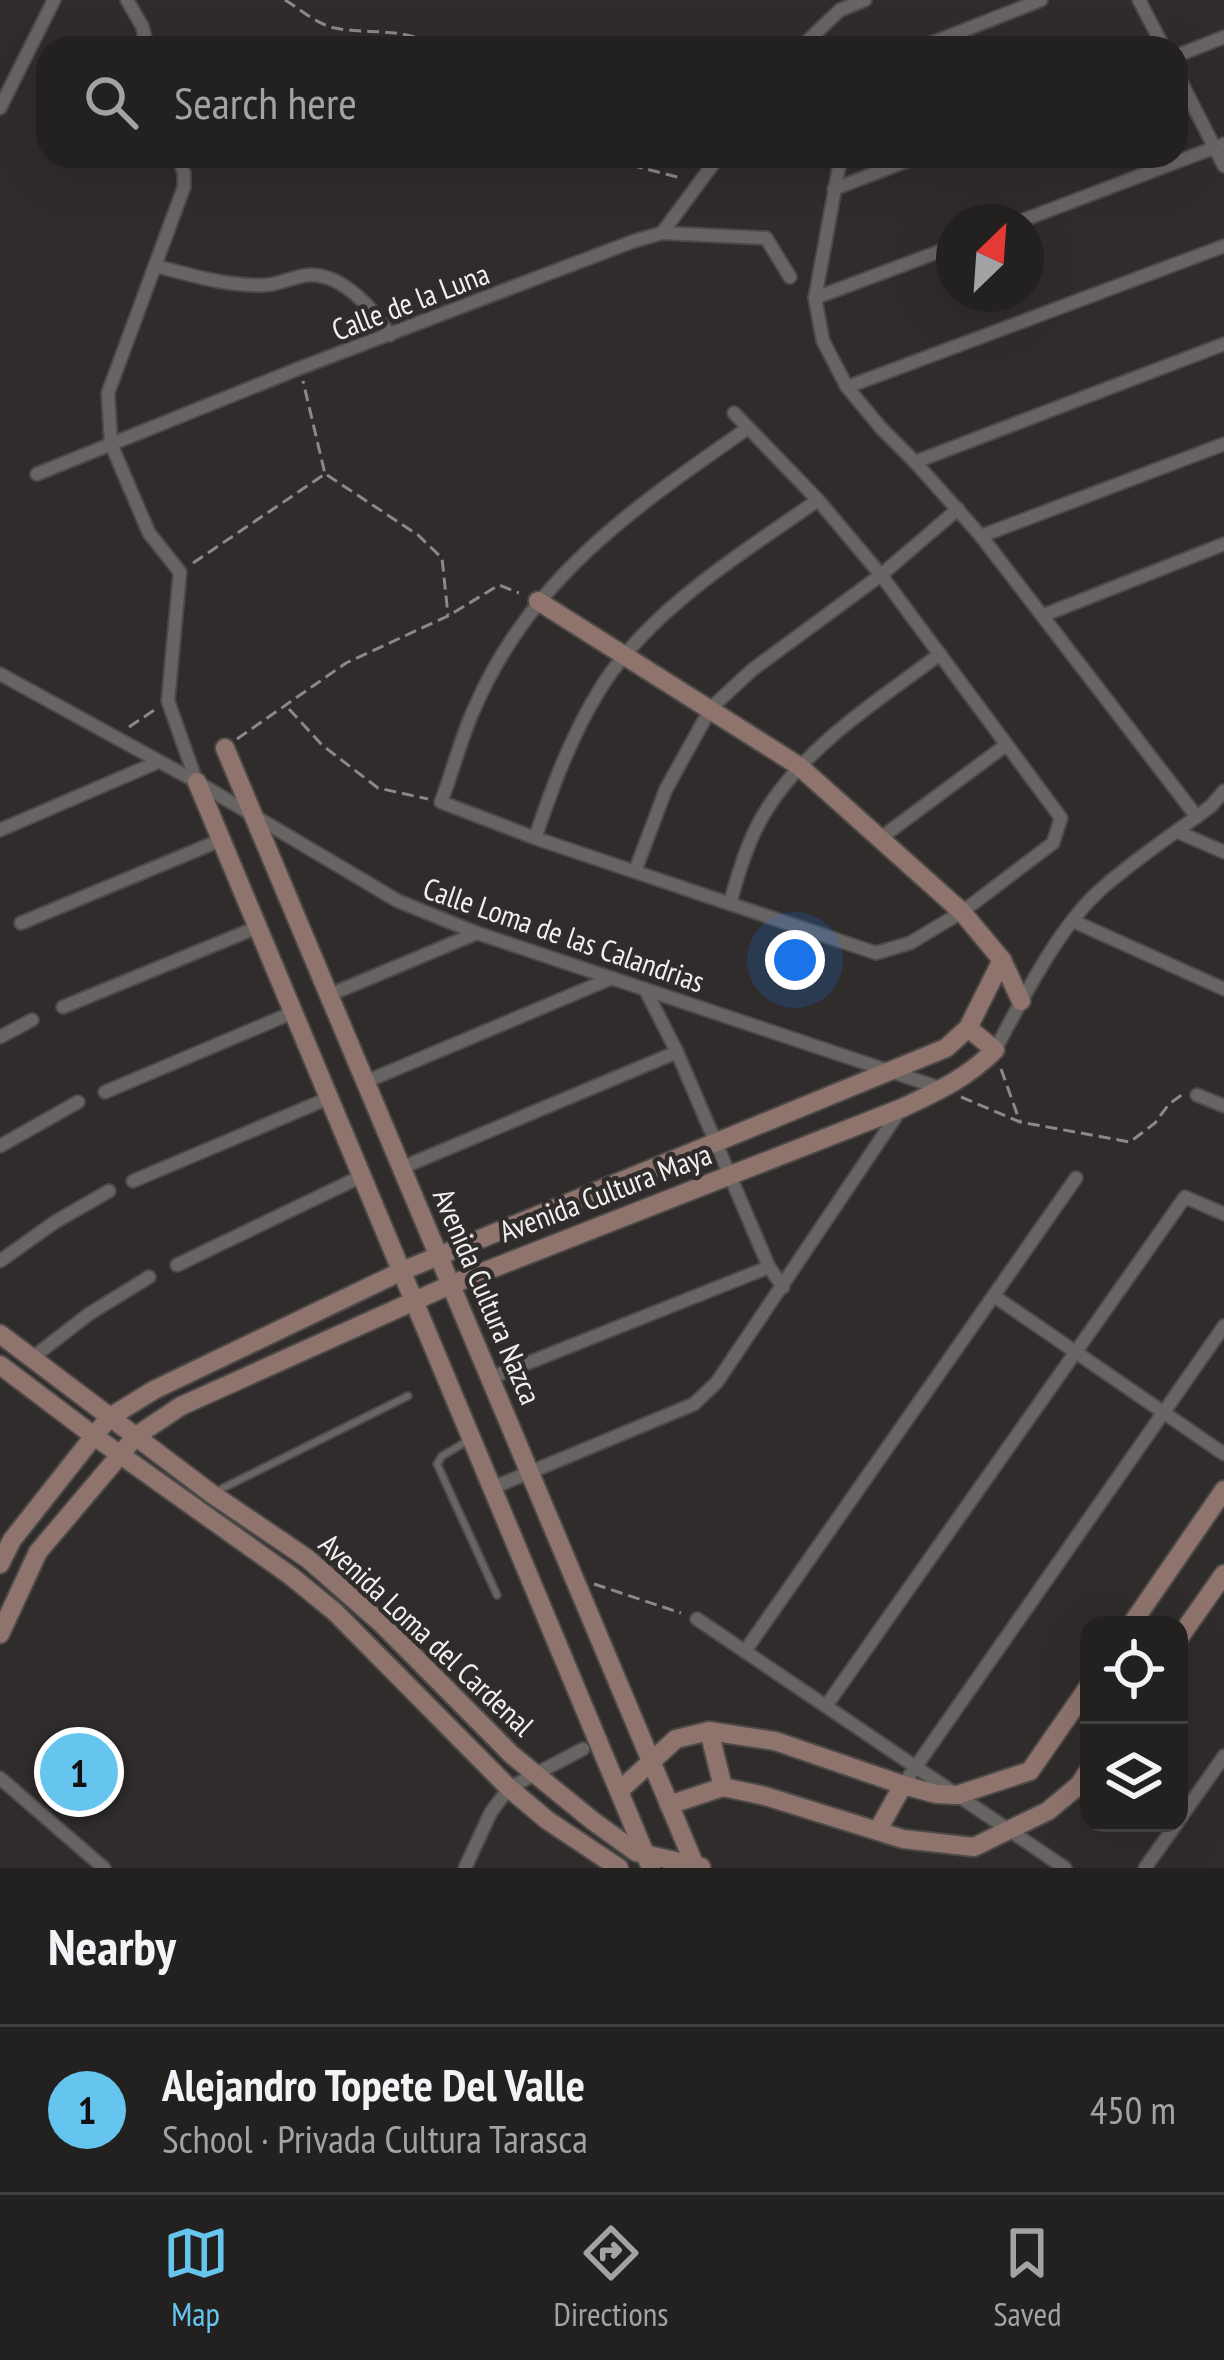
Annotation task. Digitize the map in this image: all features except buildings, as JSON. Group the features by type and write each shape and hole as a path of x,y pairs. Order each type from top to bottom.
{"street":[{"path":"0,108 54,0"},
{"path":"127,0 145,36"},
{"path":"813,36 840,10 865,0"},
{"path":"950,36 1041,0"},
{"path":"1139,0 1158,36"},
{"path":"1188,51 1224,37"},
{"path":"1188,92 1220,146 1224,166"},
{"path":"1188,158 1220,146"},
{"path":"180,168 184,188 108,393 111,444 149,533 181,572 168,701 197,782 648,1861"},
{"path":"662,233 709,168"},
{"path":"838,168 815,298 823,341 847,387 981,536 1197,817"},
{"path":"834,189 889,168"},
{"path":"1044,212 1162,168"},
{"name":"Calle de la Luna","path":"37,474 300,368 662,233 766,238 790,277"},
{"path":"847,387 1224,246"},
{"path":"815,298 936,253"},
{"path":"156,266 214,280 267,285 309,274 330,277 354,294 390,335"},
{"path":"916,462 1224,344"},
{"path":"734,413 818,500 881,575 1061,818 1053,843 962,912 910,943 876,952 441,802 475,705 538,601 589,547 748,428"},
{"path":"981,536 1224,444"},
{"path":"535,838 559,768 598,691 626,656 693,588 818,500"},
{"path":"635,871 666,789 711,708 752,670 881,575 958,509"},
{"path":"1044,615 1224,544"},
{"path":"538,601 800,766 962,912 1001,960 1021,1001"},
{"path":"730,904 765,811 800,766 940,654"},
{"name":"Calle Loma de las Calandrias","path":"0,674 197,782 398,901 477,933 943,1089"},
{"path":"881,838 1006,745"},
{"name":"Avenida Cultura Nazca","path":"225,748 650,1761 699,1867"},
{"path":"0,830 158,762"},
{"name":"Avenida Cultura Maya","path":"0,1634 38,1552 118,1454 181,1406 414,1300 902,1108 974,1071 995,1050 1021,1001 1096,893 1224,791"},
{"path":"1178,832 1224,852"},
{"path":"21,923 221,840"},
{"path":"1073,921 1224,989"},
{"path":"63,1007 258,926"},
{"path":"329,995 477,933"},
{"path":"995,1050 968,1028 1001,960"},
{"path":"365,1082 612,978"},
{"path":"645,989 782,1287"},
{"path":"105,1092 294,1012"},
{"path":"0,1037 32,1020"},
{"name":"Avenida Cultura Maya","path":"0,1564 12,1540 110,1417 154,1390 402,1271 946,1048 968,1028"},
{"path":"401,1168 676,1052"},
{"path":"1197,1095 1224,1106"},
{"path":"133,1181 329,1098"},
{"path":"0,1146 78,1102"},
{"path":"492,1488 694,1404 717,1382 902,1108"},
{"path":"177,1265 362,1177"},
{"path":"745,1651 1076,1178"},
{"path":"0,1261 110,1191"},
{"path":"826,1706 1185,1197 1224,1214"},
{"path":"490,1378 769,1267"},
{"path":"32,1358 89,1314 149,1277"},
{"path":"994,1296 1224,1454"},
{"path":"878,1830 903,1785 1224,1326"},
{"name":"Avenida Loma del Cardenal","path":"0,1334 212,1494 308,1559 382,1624 534,1775 593,1821 648,1861 699,1867"},
{"name":"Avenida Loma del Cardenal","path":"1,1369 291,1576 335,1612 509,1788 619,1868"},
{"path":"1137,1616 1224,1490"},
{"path":"291,1576 308,1559"},
{"path":"1188,1625 1224,1574"},
{"path":"335,1612 351,1597"},
{"path":"698,1619 1065,1868"},
{"path":"619,1791 676,1738 709,1731 775,1741 903,1785 957,1795 1030,1772 1080,1699"},
{"path":"709,1731 723,1787"},
{"path":"465,1868 491,1812 509,1788 583,1749"},
{"path":"1188,1808 1224,1756"},
{"path":"0,1778 104,1868"},
{"path":"669,1805 723,1787 902,1838 974,1847 1048,1810 1080,1782"},
{"path":"1145,1868 1171,1832"}],"lane":[{"path":"212,1494 408,1396"},
{"path":"472,1438 437,1464 497,1595"}],"path":[{"path":"285,0 331,28 409,36"},
{"path":"639,168 699,182"},
{"path":"300,368 325,474 418,535 442,558 448,616"},
{"path":"181,572 325,474"},
{"path":"225,748 346,664 448,616 499,585 538,601"},
{"path":"113,737 168,701"},
{"path":"287,706 322,746 378,788 441,802"},
{"path":"995,1050 1019,1122"},
{"path":"943,1089 1019,1122 1130,1142 1155,1124 1180,1094 1197,1095"},
{"path":"574,1577 698,1619"}],"place":[{"name":"Alejandro Topete Del Valle","path":"79,1772"}]}
